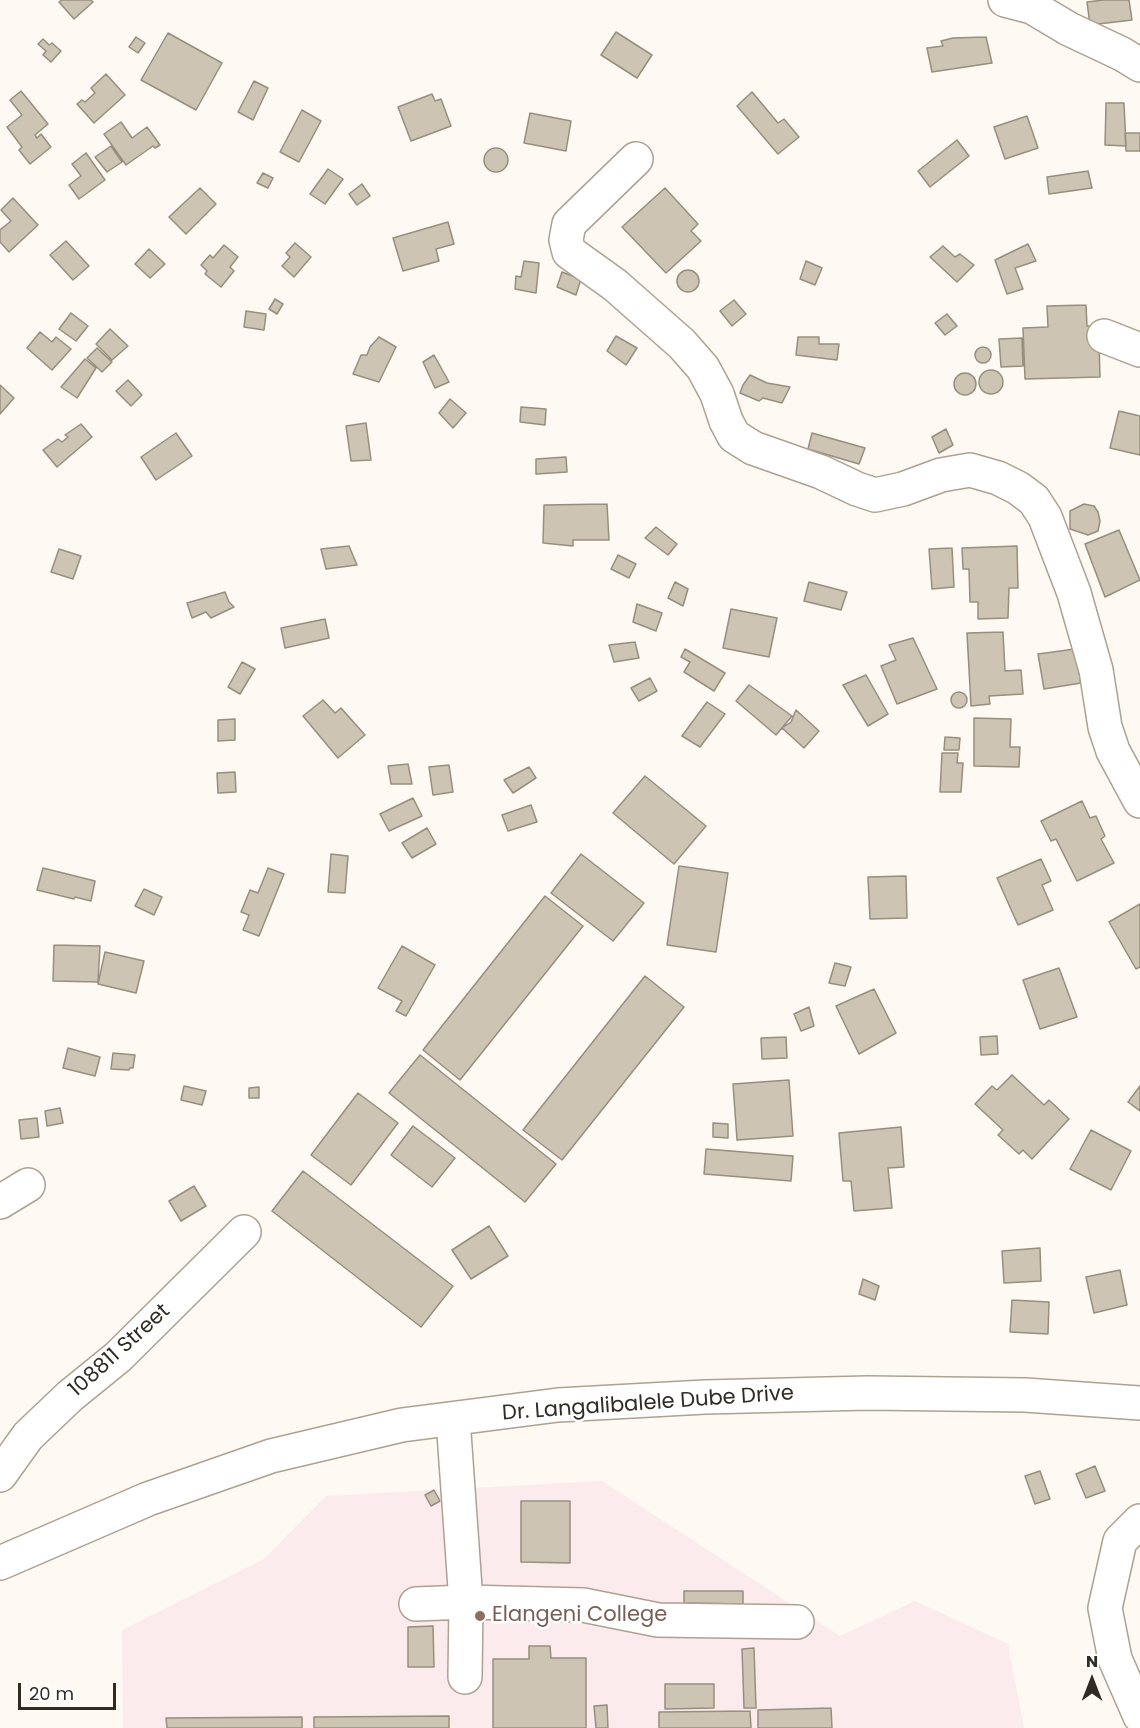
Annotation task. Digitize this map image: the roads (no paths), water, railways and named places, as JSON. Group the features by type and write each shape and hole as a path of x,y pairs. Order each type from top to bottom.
{"street":[{"path":"1005,0 1032,7 1069,29 1140,65"},
{"path":"636,159 569,225 566,240 569,252 615,285 682,344 703,368 717,394 734,436 753,448 821,471 857,489 875,495 903,489 940,475 970,470 998,478 1018,488 1034,500 1045,517 1074,593 1096,670 1105,727 1113,751 1140,801"},
{"path":"1104,336 1140,350"},
{"path":"0,1202 28,1185"},
{"name":"108811 Street","path":"0,1475 28,1436 70,1396 126,1349 244,1232"},
{"name":"Dr. Langalibalele Dube Drive","path":"0,1563 148,1499 271,1456 402,1425 558,1405 705,1397 868,1393 1025,1395 1140,1403"},
{"path":"453,1419 466,1602 465,1677"},
{"path":"1140,1521 1120,1540 1105,1608 1115,1659 1140,1716"},
{"path":"416,1604 466,1602 583,1605 657,1620 797,1622"}],"place":[{"name":"Elangeni College","path":"480,1616"}]}
